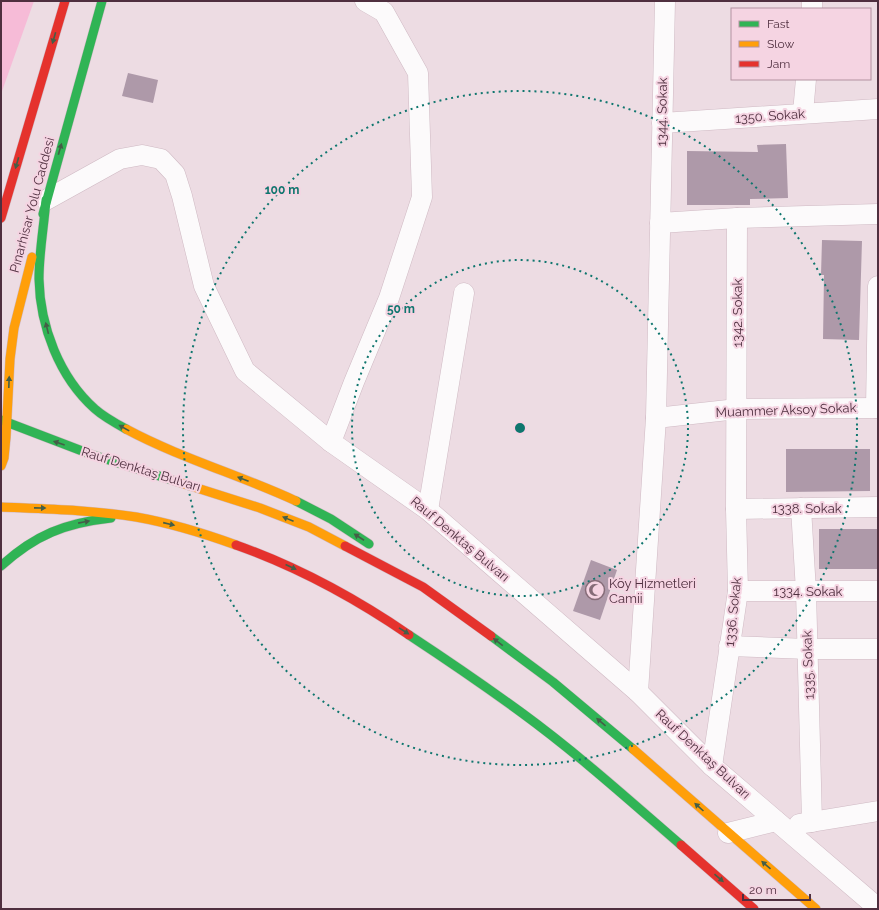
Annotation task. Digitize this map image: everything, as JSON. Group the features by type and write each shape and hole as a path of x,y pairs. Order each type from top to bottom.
{"main road":[{"name":"Pınarhisar Yolu Caddesi","path":"2,215 65,1"},
{"name":"Pınarhisar Yolu Caddesi","path":"1,466 4,458 5,443 3,420 9,388 10,359 14,328 46,200 102,1"},
{"path":"46,200 39,266 40,291 48,333 58,357 80,394 96,410 141,437 180,455 254,483 302,504 331,519 376,549"},
{"name":"Rauf Denktaş Bulvarı","path":"3,420 48,439 90,454 260,508 309,527 423,587 553,682 659,770 728,833 816,909"},
{"path":"1,507 66,509 126,516 179,527 250,550 288,565 327,584 420,642 522,714 603,778 754,909"},
{"path":"1,566 29,545 53,531 79,522 126,516"},
{"path":"388,559 423,587"}],"street":[{"path":"331,442 389,298 422,197 418,72 384,12 365,1"},
{"name":"1344. Sokak","path":"656,418 665,1"},
{"path":"803,113 806,80"},
{"name":"1350. Sokak","path":"662,122 878,109"},
{"name":"Rauf Denktaş Bulvarı","path":"46,200 120,160 142,155 161,159 175,174 182,196 204,286 245,371 331,442 428,510 638,692 712,766 878,908"},
{"path":"660,223 737,218 878,214"},
{"name":"1342. Sokak","path":"737,218 737,409"},
{"path":"877,408 878,286"},
{"path":"428,510 464,294"},
{"name":"Muammer Aksoy Sokak","path":"656,418 737,409 877,408"},
{"name":"1336. Sokak","path":"712,766 738,591 736,509 737,409"},
{"path":"638,692 656,418"},
{"name":"1338. Sokak","path":"736,509 878,507"},
{"name":"1335. Sokak","path":"801,508 806,591 812,822"},
{"name":"1334. Sokak","path":"738,591 878,591"},
{"path":"729,646 808,649 878,649"},
{"path":"728,833 780,824 812,822 878,811"}],"shaded area":[{"path":"1,1 34,1 1,94"}],"building":[{"path":"128,73 158,80 153,103 122,96"},
{"path":"786,144 788,198 750,199 750,205 687,205 687,151 758,152 757,145"},
{"path":"822,240 862,241 859,340 823,339 824,275 821,275"},
{"path":"786,449 870,449 870,491 786,492"},
{"path":"819,529 878,529 878,569 819,569"},
{"name":"Köy Hizmetleri Camii","path":"591,560 617,570 600,620 573,611"}],"traffic: fast":[{"path":"43,214 102,1"},
{"path":"46,200 39,279 43,315 54,350 71,382 82,396 102,415 126,429"},
{"path":"1,420 90,454 175,481"},
{"path":"296,501 331,519 369,544"},
{"path":"1,566 26,546 52,532 79,523 111,518"},
{"path":"409,635 480,683 543,729 681,845"},
{"path":"491,636 553,682 633,749"}],"traffic: slow":[{"path":"1,466 4,458 6,437 10,359 14,328 32,257"},
{"path":"126,429 167,449 296,501"},
{"path":"175,481 260,508 309,527 345,546"},
{"path":"1,507 85,511 136,517 161,522 211,536 236,545"},
{"path":"633,749 816,909"}],"traffic: jam":[{"path":"1,218 65,1"},
{"path":"236,545 282,563 326,584 368,608 409,635"},
{"path":"345,546 423,587 491,636"},
{"path":"681,845 754,909"}],"place":[{"name":"Köy Hizmetleri Camii","path":"595,590"}]}
